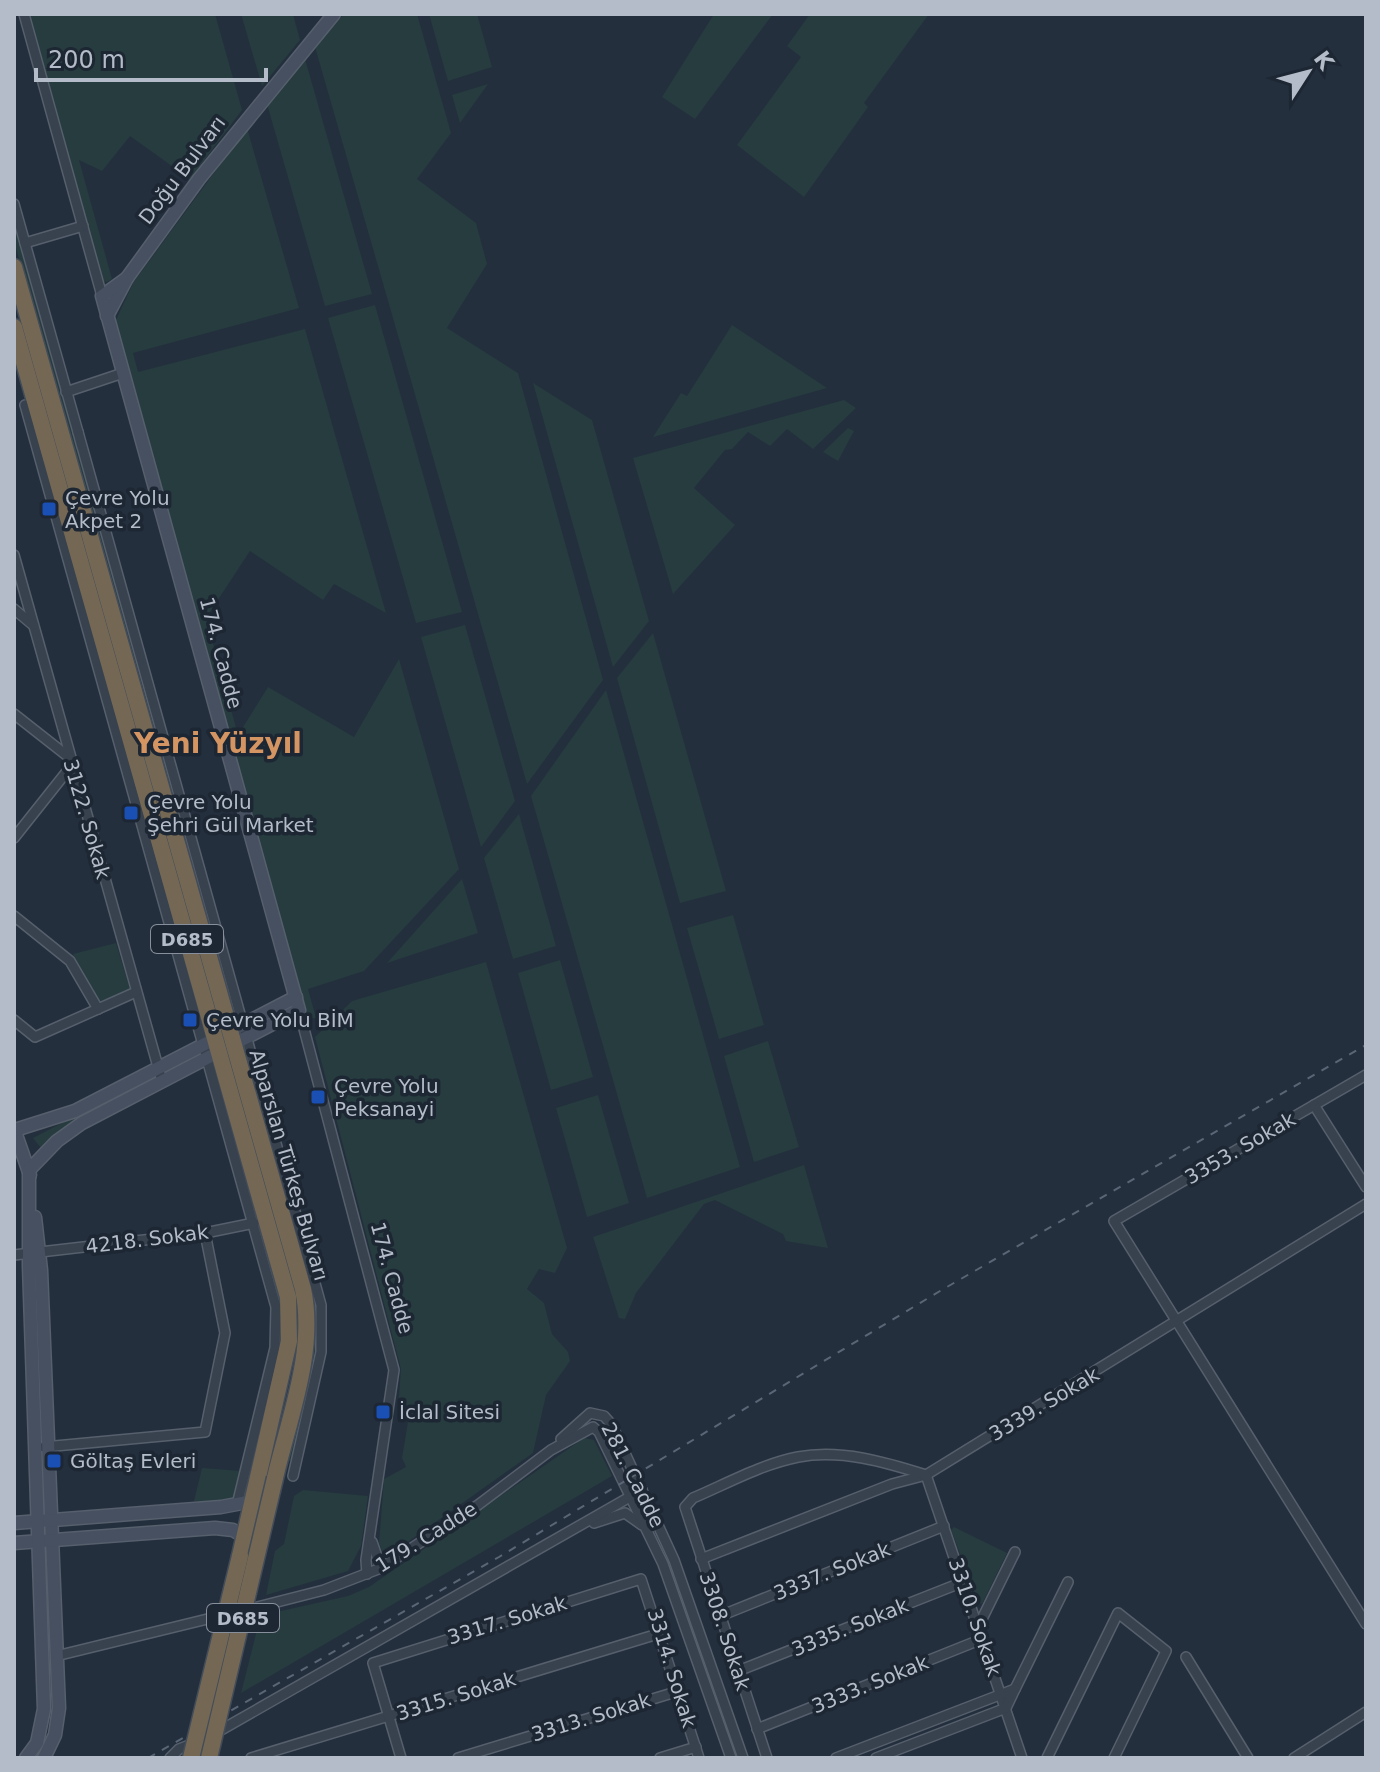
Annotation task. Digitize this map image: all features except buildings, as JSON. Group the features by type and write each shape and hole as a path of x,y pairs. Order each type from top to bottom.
{"highway":[{"name":"Alparslan Türkeş Bulvarı","path":"14,267 225,1041 291,1318 289,1341 245,1503 240,1556 191,1758"},
{"name":"Alparslan Türkeş Bulvarı","path":"14,327 30,402 300,1278 307,1315 306,1344 209,1758"}],"street":[{"name":"174. Cadde","path":"24,14 393,1359 393,1398 375,1492 367,1574"},
{"name":"Doğu Bulvarı","path":"107,316 127,278 224,146 334,14"},
{"path":"14,204 82,447 225,1041 254,1223 273,1292 277,1335 245,1503 14,1523"},
{"path":"25,243 83,226"},
{"name":"Doğu Bulvarı","path":"102,296 127,278"},
{"path":"66,392 123,373"},
{"path":"14,412 30,402"},
{"name":"3122. Sokak","path":"14,555 160,1075"},
{"path":"14,609 33,625"},
{"path":"14,714 71,762 14,838"},
{"path":"14,817 24,825"},
{"path":"14,916 70,961 98,1009"},
{"path":"14,1020 35,1037 136,992"},
{"path":"29,1170 71,1130 160,1075 297,1004"},
{"path":"225,1041 323,1314 321,1352 293,1476"},
{"path":"26,1758 37,1743 44,1709 37,1521 41,1447 29,1170 14,1130 66,1115 160,1075"},
{"name":"3353. Sokak","path":"1177,1322 1114,1221 1366,1075"},
{"path":"1314,1105 1366,1187"},
{"name":"3339. Sokak","path":"701,1559 892,1484 926,1475 1366,1204"},
{"name":"4218. Sokak","path":"14,1255 205,1233 254,1223"},
{"path":"41,1447 205,1432 225,1333 205,1233"},
{"path":"1177,1322 1366,1624"},
{"name":"281. Cadde","path":"551,1450 582,1417 600,1414 612,1425 678,1570 743,1758"},
{"name":"281. Cadde","path":"551,1450 586,1428 596,1428 647,1529 671,1585 731,1758"},
{"path":"41,1447 51,1520 57,1722 44,1758"},
{"name":"179. Cadde","path":"56,1656 294,1598 367,1574 478,1505 551,1450"},
{"name":"3308. Sokak","path":"767,1758 685,1503 799,1457 874,1459 926,1475"},
{"name":"3310. Sokak","path":"926,1475 1022,1758"},
{"path":"170,1758 179,1749 211,1735 642,1490"},
{"path":"580,1528 625,1513 647,1529"},
{"name":"3337. Sokak","path":"720,1616 944,1526"},
{"path":"14,1543 215,1528 233,1530 244,1537"},
{"path":"371,1538 381,1568"},
{"path":"978,1627 1015,1552"},
{"name":"3314. Sokak","path":"641,1579 699,1758"},
{"name":"3317. Sokak","path":"389,1717 373,1663 641,1579"},
{"name":"3335. Sokak","path":"738,1671 963,1582"},
{"path":"876,1758 1006,1708 1068,1582"},
{"path":"1047,1758 1118,1613 1166,1651 1114,1758"},
{"name":"3315. Sokak","path":"251,1758 661,1633"},
{"name":"3333. Sokak","path":"757,1729 982,1639"},
{"path":"1186,1657 1248,1758"},
{"path":"836,1758 1015,1689"},
{"name":"3313. Sokak","path":"458,1758 679,1691"},
{"path":"1294,1758 1366,1712"},
{"path":"389,1717 401,1758"},
{"path":"660,1758 696,1747"}],"green space":[{"path":"30,14 215,14 242,110 190,179 130,136 102,171 79,160 112,279 107,282 103,281"},
{"path":"241,14 293,14 300,40 262,86"},
{"path":"344,14 417,14 451,133 417,179 476,223 487,264 447,328 518,373 603,680 527,784 315,47"},
{"path":"429,14 477,14 492,67 448,81"},
{"path":"714,14 773,14 695,119 662,97"},
{"path":"810,14 929,14 864,103 868,107 804,197 737,145 801,57 787,46"},
{"path":"305,59 372,294 325,306 267,104"},
{"path":"488,84 460,123 452,95"},
{"path":"247,128 299,308 133,353 138,372 305,329 386,613 334,584 323,600 250,551 206,618 238,735 268,687 354,737 399,659 459,869 364,971 308,989 316,1018 307,1018 116,320 133,283"},
{"path":"14,225 238,1019 234,1020 14,241"},
{"path":"375,305 462,612 416,623 328,318"},
{"path":"732,325 827,388 653,437 681,393 687,396"},
{"path":"533,383 592,420 649,621 613,667"},
{"path":"844,400 856,408 813,449 787,429 770,446 748,432 732,449 725,450 694,488 735,525 673,594 633,458"},
{"path":"848,428 854,431 838,461 823,452"},
{"path":"465,625 515,801 481,847 421,637"},
{"path":"653,633 726,891 680,903 617,678"},
{"path":"606,690 740,1167 647,1198 531,796"},
{"path":"519,814 556,946 513,959 484,858"},
{"path":"462,879 478,933 387,963"},
{"path":"733,915 764,1025 719,1039 687,928"},
{"path":"116,943 130,989 100,1002 73,954"},
{"path":"560,960 593,1077 551,1090 518,973"},
{"path":"486,962 567,1248 555,1273 539,1269 527,1289 544,1303 552,1334 568,1352 570,1361 546,1395 533,1453 402,1546 383,1554 379,1543 384,1479 406,1467 402,1458 408,1422 398,1408 401,1369 315,1037 352,1001"},
{"path":"768,1041 799,1147 754,1162 724,1056"},
{"path":"247,1053 317,1303 317,1352 292,1462 287,1461 314,1337 314,1311 244,1054"},
{"path":"155,1075 156,1080 58,1134 41,1148 33,1138"},
{"path":"598,1095 629,1203 587,1217 556,1108"},
{"path":"804,1165 828,1248 786,1241 783,1234 715,1200 704,1204 636,1293 625,1319 619,1318 593,1237"},
{"path":"584,1438 594,1440 612,1476 241,1693 257,1630 254,1617 348,1596 369,1587"},
{"path":"202,1468 241,1471 234,1502 194,1501"},
{"path":"303,1490 368,1496 361,1546 348,1571 266,1595 275,1551 284,1544 294,1496"},
{"path":"954,1527 1007,1553 982,1604 978,1602 951,1530"}],"railway":[{"path":"148,1758 499,1557 940,1291 1366,1045"}],"place":[{"name":"Çevre Yolu Akpet 2","path":"49,509"},
{"name":"Çevre Yolu Şehri Gül Market","path":"131,813"},
{"name":"Çevre Yolu BİM","path":"190,1020"},
{"name":"Çevre Yolu Peksanayi","path":"318,1097"},
{"name":"İclal Sitesi","path":"383,1412"},
{"name":"Göltaş Evleri","path":"54,1461"}],"district":[{"name":"Yeni Yüzyıl","path":"218,743"}]}
